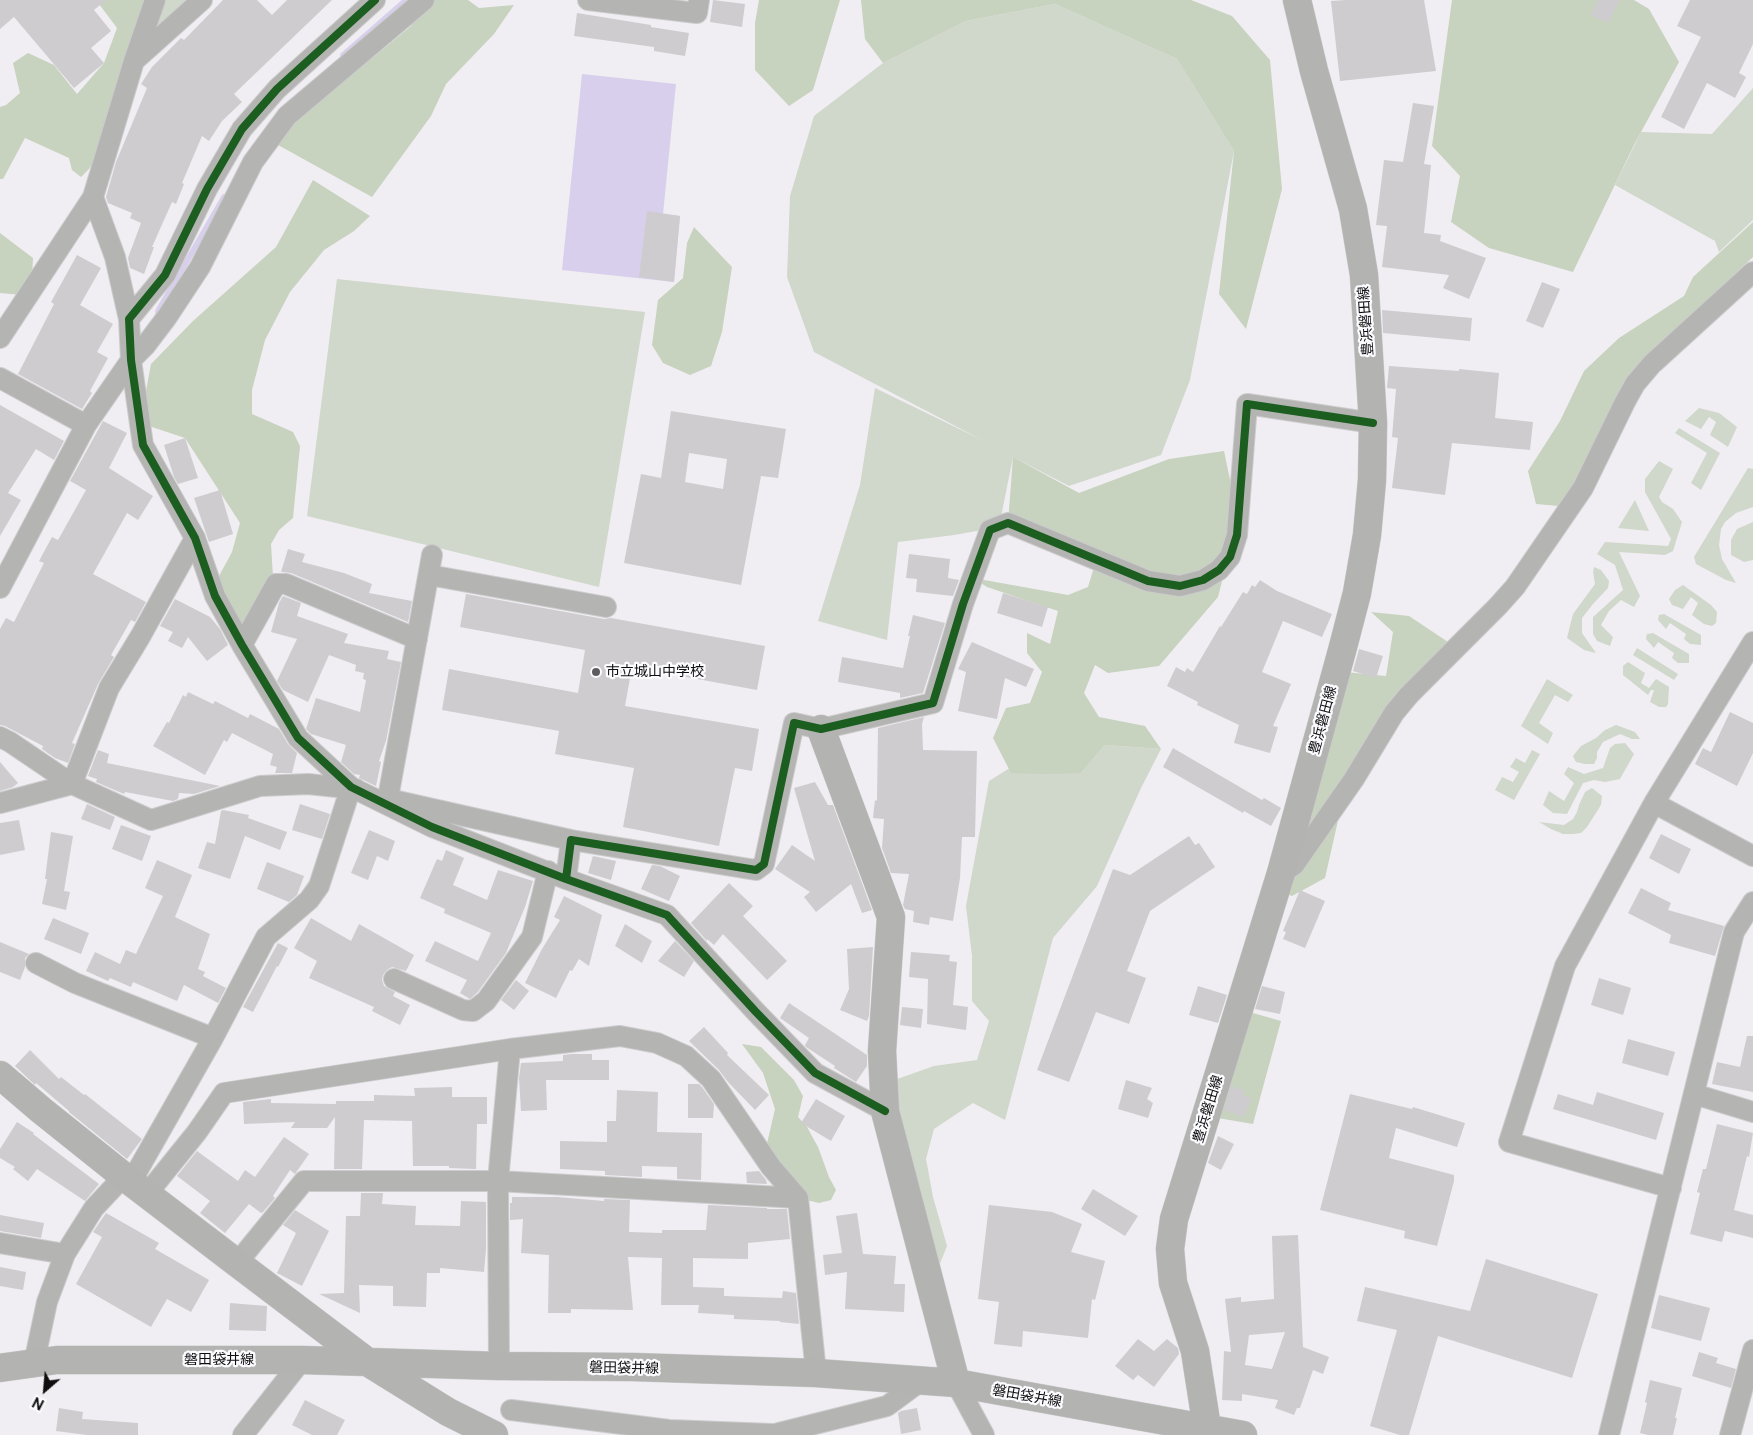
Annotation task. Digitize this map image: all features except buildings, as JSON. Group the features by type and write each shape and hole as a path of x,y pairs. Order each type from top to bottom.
{"main road":[{"name":"豊浜磐田線","path":"1208,1431 1195,1351 1173,1283 1170,1249 1174,1220 1281,873 1343,647 1357,592 1367,535 1372,480 1373,422 1364,275 1353,210 1314,71 1297,0"},
{"path":"821,729 891,917 882,1051 885,1111 956,1383"},
{"path":"0,1075 41,1110 236,1264 369,1363 448,1412 494,1435"},
{"name":"磐田袋井線","path":"0,1368 57,1360 302,1360 816,1373 956,1383 1208,1431 1243,1435"}],"street":[{"path":"0,338 93,197 134,61 155,0"},
{"path":"134,61 202,0"},
{"path":"129,319 165,275 207,189 242,129 277,89 375,0"},
{"path":"0,588 86,425 131,360 145,346 167,317 200,267 253,162 286,116 424,0"},
{"path":"588,0 697,13 699,0"},
{"path":"328,42 347,65"},
{"path":"93,197 115,257 129,319 131,360 143,445 195,538 215,596 298,738 352,787 432,827 566,879 667,915 815,1073 885,1111"},
{"path":"1281,873 1294,865 1354,779 1399,707 1515,587 1583,488 1625,402 1641,377 1652,364 1753,272"},
{"path":"0,378 86,425"},
{"path":"0,737 72,784 151,820 260,786 308,784 352,787 388,798 571,840 756,870 764,864 794,723 821,729 933,703 963,604 990,530 1008,523 1148,581 1180,586 1203,580 1219,570 1230,557 1237,535 1247,404 1373,422"},
{"path":"72,784 109,688 140,637 195,538"},
{"path":"388,798 431,565 606,607"},
{"path":"242,645 276,584 286,584 417,639"},
{"path":"1670,1188 1509,1142 1565,966 1654,803 1753,642"},
{"path":"0,803 72,784"},
{"path":"134,1184 266,937 309,900 319,886 352,787"},
{"path":"1654,803 1753,856"},
{"path":"566,879 571,840"},
{"path":"394,979 463,1010 473,1011 486,1001 532,937 548,871"},
{"path":"1609,1435 1734,932 1753,902"},
{"path":"36,963 75,983 212,1038"},
{"path":"34,1363 47,1302 65,1254 94,1208 134,1184 196,1132 224,1092 510,1049 620,1036 657,1043 686,1056 710,1079 771,1167 798,1198 816,1373"},
{"path":"499,1366 498,1181 510,1049"},
{"path":"1694,1094 1753,1112"},
{"path":"236,1264 304,1181 498,1181 798,1198"},
{"path":"0,1243 65,1254"},
{"path":"1730,1435 1753,1350"},
{"path":"243,1435 302,1360"},
{"path":"511,1410 669,1430 771,1435 887,1406 921,1380"},
{"path":"956,1383 984,1435"}],"shaded area":[{"path":"155,0 202,0 134,61"},
{"path":"1055,4 1177,59 1234,151 1190,380 1161,455 1069,486 1013,457 999,527 898,542 887,640 818,621 860,485 875,388 982,440 814,352 787,277 790,196 814,116 883,63 966,21"},
{"path":"582,74 676,84 663,214 680,216 674,282 562,270"},
{"path":"1753,88 1753,220 1719,252 1715,241 1615,185 1641,132 1712,134"},
{"path":"337,279 645,312 599,587 307,516"},
{"path":"1699,408 1719,413 1737,427 1728,447 1710,435 1716,422 1709,417 1701,429 1685,421"},
{"path":"1679,428 1720,453 1701,490 1691,483 1707,453 1675,433"},
{"path":"1659,461 1673,469 1659,497 1662,502 1673,509 1682,522 1673,551 1665,555 1619,552 1640,596 1634,607 1621,600 1609,611 1601,625 1613,637 1610,646 1597,641 1593,634 1593,617 1623,590 1615,565 1597,554 1605,542 1668,546 1671,539 1645,492 1645,479"},
{"path":"1748,468 1753,469 1753,507 1736,513 1725,522 1721,529 1719,545 1722,559 1736,583 1726,580 1696,564 1694,557"},
{"path":"1635,500 1649,531 1618,528"},
{"path":"1753,522 1753,560 1744,562 1731,555 1731,540 1737,529"},
{"path":"1594,567 1601,570 1609,581 1608,588 1582,618 1582,633 1596,653 1584,650 1567,638 1573,614 1595,584"},
{"path":"1683,585 1711,605 1717,612 1716,623 1712,626 1704,624 1692,615 1698,603 1691,597 1683,609 1672,605 1669,599 1675,590"},
{"path":"1664,614 1701,635 1701,645 1690,644 1684,639 1686,634 1670,623 1666,629 1658,620 1659,615"},
{"path":"1653,633 1689,654 1689,663 1678,663 1672,658 1674,653 1658,642 1654,648 1646,639 1647,634"},
{"path":"1637,648 1678,674 1674,680 1633,655"},
{"path":"1628,662 1645,673 1641,683 1649,688 1656,679 1669,687 1668,704 1666,707 1659,707 1650,702 1654,690 1651,690 1648,695 1623,675 1623,666"},
{"path":"1547,679 1573,695 1568,702 1555,695 1539,723 1553,733 1548,744 1521,726"},
{"path":"1616,725 1635,732 1640,739 1632,739 1620,734 1603,742 1597,752 1594,764 1576,762 1573,756 1581,746"},
{"path":"1625,743 1634,754 1620,779 1605,782 1594,780 1583,783 1567,814 1553,813 1543,805 1549,791 1564,801 1574,783 1564,774 1568,767 1584,774 1603,768 1610,748 1615,744"},
{"path":"1105,745 1161,749 1141,788 1097,886 1053,938 1005,1120 973,1103 934,1129 926,1159 933,1197 947,1246 937,1271 883,1084 934,1066 977,1060 989,1021 972,1001 972,956 966,906 989,781 1013,766 1081,773"},
{"path":"1532,750 1540,754 1514,800 1495,790 1502,777 1513,782 1519,772 1510,767 1516,758 1525,763"},
{"path":"1592,788 1602,796 1601,805 1581,833 1563,834 1539,822 1564,825 1573,819 1585,792"}],"green space":[{"path":"96,0 155,0 102,149 89,169 81,177 72,170 69,158 25,138 3,179 0,179 0,107 6,105 20,93 13,63 28,53 54,65 77,94 104,63 117,28"},
{"path":"426,0 468,0 479,8 514,5 494,34 446,84 431,116 372,197 269,140 313,93 371,59 411,26"},
{"path":"759,0 840,0 813,90 789,106 755,70 755,23"},
{"path":"861,0 1191,0 1232,16 1270,60 1282,189 1246,329 1219,294 1234,151 1177,59 1055,4 966,21 883,63 865,39"},
{"path":"1452,0 1634,0 1649,9 1679,62 1634,145 1573,272 1489,248 1451,222 1460,176 1432,146"},
{"path":"313,180 370,216 354,231 324,250 290,292 265,340 252,390 252,414 293,432 300,446 293,518 279,530 271,544 273,577 242,645 212,589 232,552 240,523 185,438 140,423 151,364 193,321 276,247"},
{"path":"1753,222 1753,257 1670,335 1570,507 1536,504 1528,471 1560,421 1584,371 1619,338 1684,296 1693,277"},
{"path":"694,227 732,267 722,332 711,366 690,375 663,363 652,345 658,300 683,278 687,243"},
{"path":"0,233 33,258 32,278 22,295 0,293"},
{"path":"1224,451 1238,518 1218,597 1159,666 1108,673 1095,665 1084,693 1099,717 1145,726 1161,749 1105,745 1081,773 1011,773 993,738 1006,708 1030,703 1042,672 1027,653 1027,633 1050,644 1058,611 987,587 973,578 1068,595 1088,587 1095,564 1008,523 1013,457 1079,493 1169,459"},
{"path":"1371,612 1409,616 1448,642 1349,772 1325,878 1292,896 1276,890 1345,672 1386,676 1393,632"},
{"path":"1239,1009 1281,1021 1253,1124 1206,1116"},
{"path":"742,1044 761,1047 794,1080 803,1096 798,1117 807,1127 818,1147 836,1190 831,1200 819,1203 798,1198 766,1148 775,1109 763,1073"}],"waterway":[{"path":"343,55 406,0"},
{"path":"158,315 158,311 224,197"}],"cycle path":[{"path":"375,0 277,89 242,129 207,189 165,275 129,319 131,360 143,445 195,538 215,596 298,738 351,787 432,827 566,879 667,915 815,1073 885,1111"},
{"path":"566,879 571,840 756,870 764,864 794,723 821,729 933,703 963,604 990,530 1008,523 1148,581 1180,586 1203,580 1219,570 1230,557 1237,535 1247,404 1373,423"}],"place":[{"name":"市立城山中学校","path":"596,672"}]}
